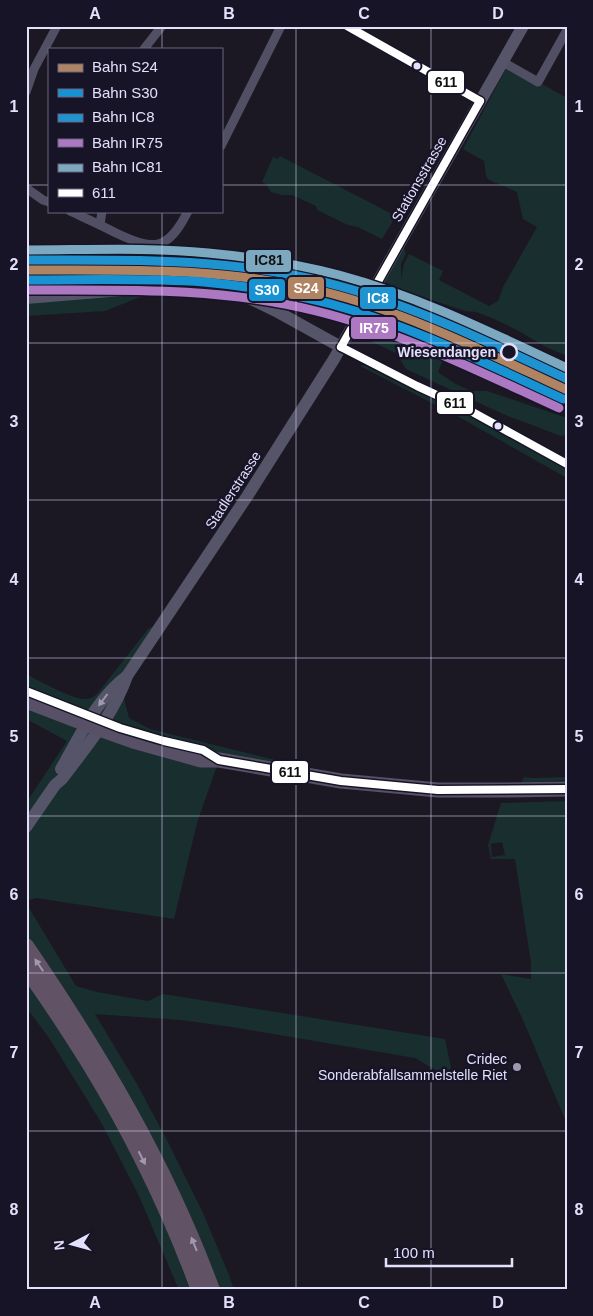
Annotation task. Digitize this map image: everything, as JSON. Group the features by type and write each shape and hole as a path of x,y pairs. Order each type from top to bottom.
{"highway":[{"path":"26,946 99,1058 142,1133 179,1209 212,1290"},
{"path":"26,968 90,1064 132,1139 170,1217 200,1290"}],"main road":[{"name":"Stationsstrasse","path":"341,347 523,26"},
{"path":"26,298 208,284 242,295 276,311 341,347"},
{"name":"Stadlerstrasse","path":"26,827 55,785 58,774 122,690 128,676 248,495 341,347"},
{"path":"26,691 95,723"},
{"path":"26,701 95,723 204,750 219,760 341,781 438,790 567,789"}],"street":[{"path":"26,92 30,68 56,26"},
{"path":"145,48 162,26"},
{"path":"222,144 281,26"},
{"path":"347,26 480,101"},
{"path":"503,62 538,82 567,30"},
{"path":"26,188 46,201"},
{"path":"26,196 46,201"},
{"path":"72,212 135,242 149,245 158,244 169,239 180,227 188,212"},
{"path":"100,225 102,212"},
{"path":"341,347 467,409 567,464"}],"green space":[{"path":"508,65 567,98 567,356 492,318 408,292 384,282 401,242 406,253 401,264 401,279 404,264 409,254 443,271 439,280 489,306 498,301 503,287 537,227 523,219 517,192 489,180 486,176 484,161 463,149"},
{"path":"280,156 396,216 382,239 317,210 316,206 292,195 271,192 266,184 262,182 273,157 278,159"},
{"path":"153,292 105,311 26,316 26,303"},
{"path":"367,315 446,351 438,372 454,383 471,391 487,391 567,418 567,435 561,436 503,414 406,369 396,353 360,336"},
{"path":"365,365 385,369 567,464 567,478 457,416 360,366"},
{"path":"151,627 155,627 122,690 129,718 150,729 275,760 291,773 219,760 197,823 174,919 36,898 26,901 26,803 67,741 26,719 26,674 73,696 85,699 90,698 99,691"},
{"path":"524,777 567,777 567,780 521,783"},
{"path":"567,801 567,1124 523,1020 501,974 531,979 531,963 515,859 491,859 488,845 501,803","holes":["502,842 505,855 492,857 491,844"]},
{"path":"26,903 76,986 97,992 148,1001 163,994 445,1039 451,1067 448,1077 415,1058 232,1027 181,1020 95,1014 137,1084 167,1140 203,1213 234,1290 179,1290 139,1196 102,1124 49,1038 26,1007"}],"rail line":[{"name":"IC81","path":"26,250 117,249 185,251 274,261 307,267 397,293 426,304 567,368"},
{"name":"IC8","path":"26,260 139,260 213,264 250,268 324,282 387,301 448,324 567,379"},
{"name":"S24","path":"26,270 137,270 211,274 284,283 321,291 384,310 446,334 567,390"},
{"name":"S30","path":"26,280 204,282 300,296 361,313 420,334 563,399"},
{"name":"IR75","path":"26,290 136,290 208,294 280,303 348,320 409,341 559,408"}],"transit line":[{"name":"611","path":"347,26 480,101"},
{"name":"611","path":"341,347 480,101"},
{"name":"611","path":"341,347 467,409 567,464"},
{"name":"611","path":"26,691 120,728 203,750 219,760 341,781 438,790 567,789"}],"place":[{"name":"Wiesendangen","path":"509,352"},
{"name":"Cridec Sonderabfallsammelstelle Riet","path":"517,1067"}]}
